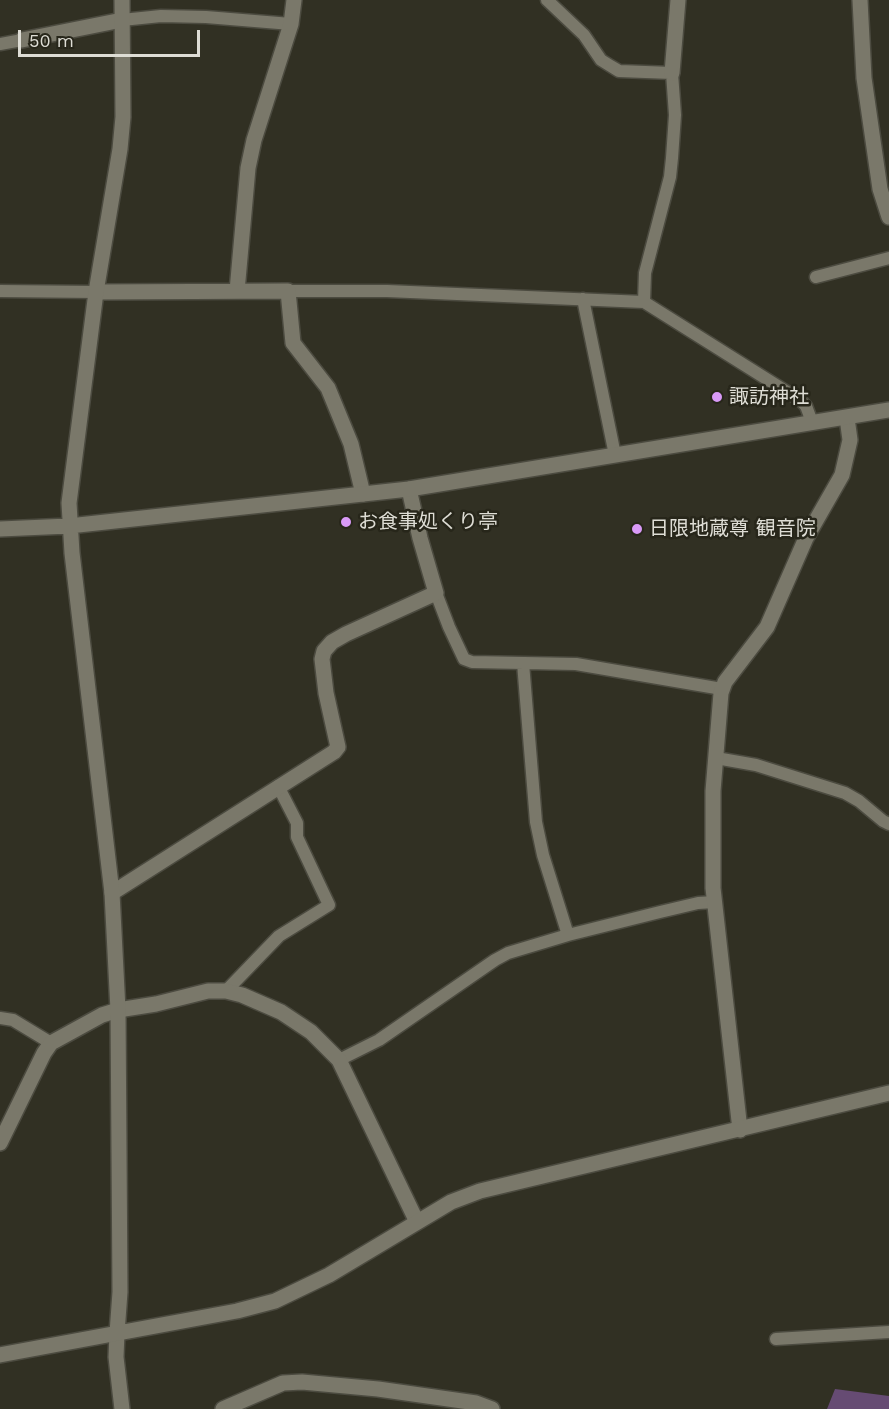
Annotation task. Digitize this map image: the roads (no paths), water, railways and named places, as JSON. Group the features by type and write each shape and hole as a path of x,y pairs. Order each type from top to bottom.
{"street":[{"path":"122,0 123,117 120,149 96,292 69,503 69,526 112,893 117,1010 120,1292 116,1357 122,1409"},
{"path":"237,291 248,168 254,140 291,24 294,0"},
{"path":"672,73 678,0"},
{"path":"860,0 864,78 880,189 889,217"},
{"path":"22,40 122,20"},
{"path":"96,292 288,291 293,343 328,388 351,444 363,494"},
{"path":"0,528 69,526 409,489 889,410"},
{"path":"740,1130 715,902 713,791 722,689 767,627 806,538 842,475 850,440 846,418"},
{"path":"112,893 334,752 338,747 326,693 322,659 324,651 332,642 346,634 436,593 409,489"},
{"path":"0,1143 51,1043 102,1015 117,1010 156,1004 208,990 226,991 242,995 281,1012 312,1032 339,1060 417,1222"},
{"path":"0,1355 237,1311 275,1300 329,1275 451,1202 480,1191 889,1093"},
{"path":"223,1409 283,1383 302,1382 476,1403 492,1409"}],"lane":[{"path":"547,0 584,35 601,60 609,65 620,71 672,73 675,115 670,177 645,273 644,302"},
{"path":"122,20 139,17 195,16 291,24"},
{"path":"0,44 22,40"},
{"path":"816,277 889,258"},
{"path":"0,291 96,292"},
{"path":"288,291 387,291 644,302 800,400 806,406 812,422"},
{"path":"583,299 615,455"},
{"path":"436,593 464,658 472,662 576,664 722,689"},
{"path":"523,663 536,822 543,855 568,935"},
{"path":"716,758 756,765 845,793 889,824"},
{"path":"226,991 279,936 329,905 297,837 297,823 278,786"},
{"path":"339,1060 378,1040 508,953 568,935 698,903 715,902"},
{"path":"0,1018 14,1020 51,1043"},
{"path":"776,1339 889,1332"}],"place":[{"name":"諏訪神社","path":"717,397"},
{"name":"お食事処くり亭","path":"346,522"},
{"name":"日限地蔵尊 観音院","path":"637,529"}]}
